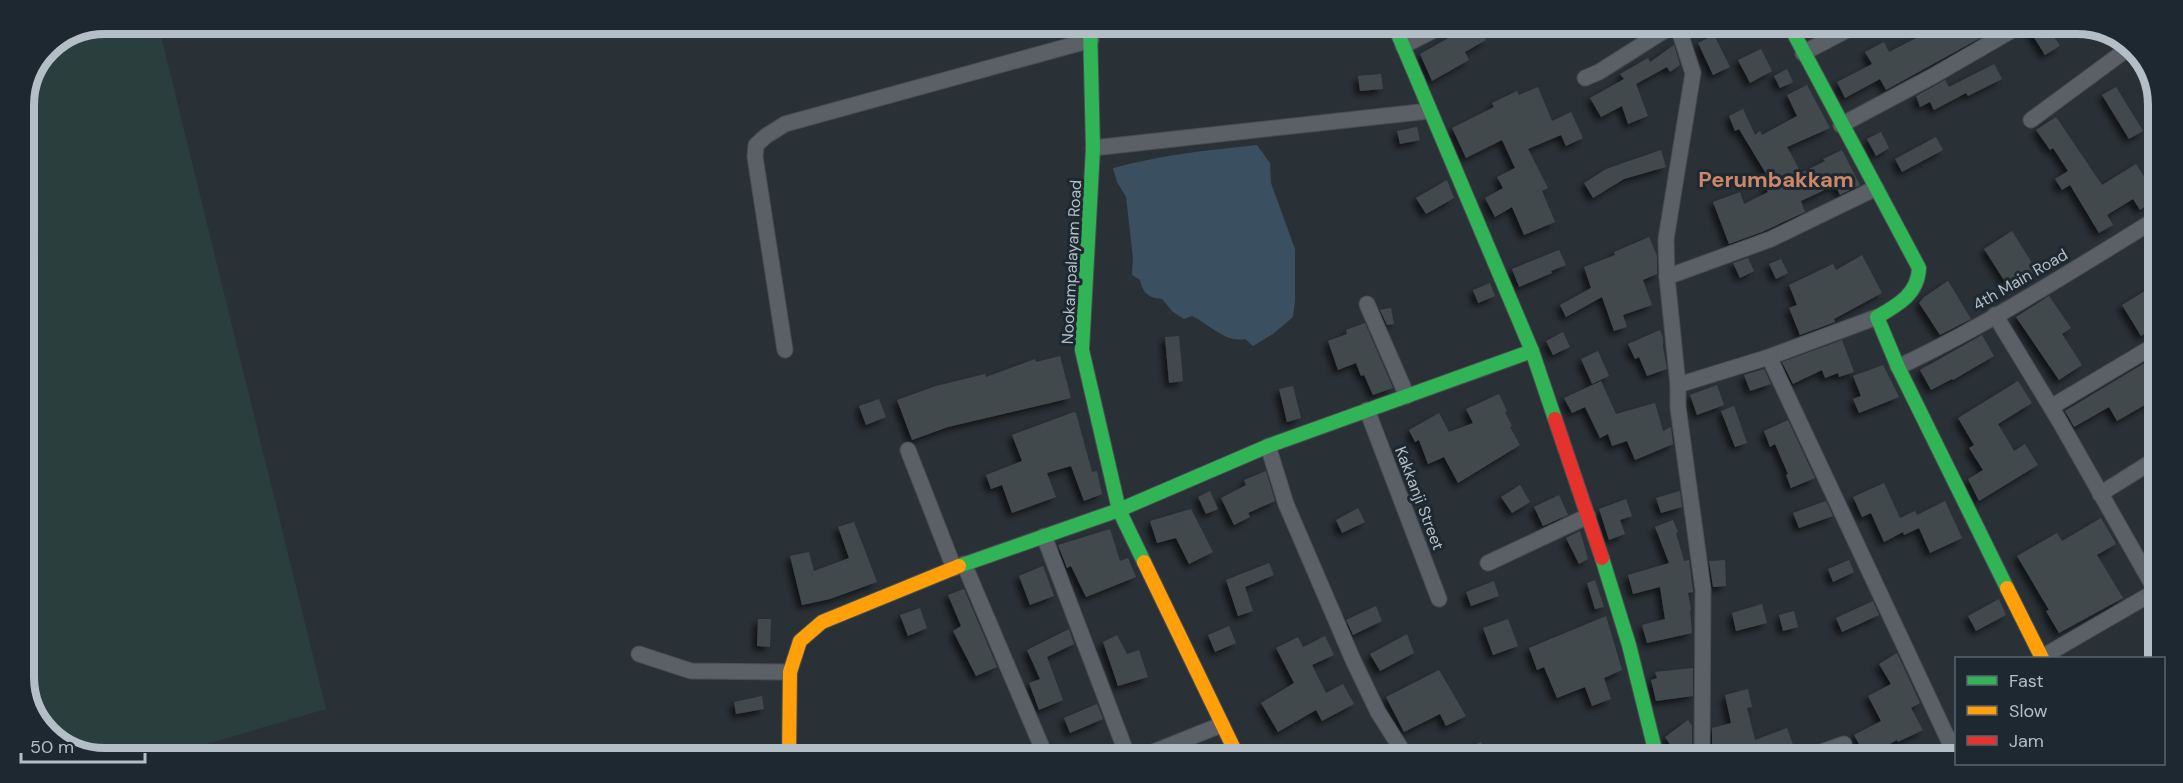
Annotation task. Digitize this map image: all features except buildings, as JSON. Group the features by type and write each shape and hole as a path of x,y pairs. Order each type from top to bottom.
{"street":[{"path":"785,350 755,157 756,145 785,124 1087,34"},
{"name":"Nookampalayam Road","path":"1090,34 1093,148 1082,350 1119,510 1233,748"},
{"path":"1398,34 1532,351 1629,645 1655,748"},
{"path":"1404,46 1427,34"},
{"path":"1585,78 1599,72 1660,34"},
{"path":"1680,34 1693,73 1666,238 1667,277 1678,385 1678,407 1703,589 1702,748"},
{"path":"1678,385 1769,357 1877,317 1907,298 1920,277 1915,260 1794,34"},
{"path":"1803,53 1839,34"},
{"path":"1841,125 2006,34"},
{"path":"2031,120 2124,52"},
{"path":"1093,148 1429,111"},
{"path":"1667,277 1771,239 1876,188"},
{"name":"4th Main Road","path":"1898,367 1929,353 2148,224"},
{"path":"1368,304 1407,396"},
{"path":"1995,315 2051,406 2148,577"},
{"path":"1877,317 1898,367 2042,657"},
{"path":"2051,406 2148,349"},
{"path":"789,748 789,672 800,641 822,622 959,566 1119,510 1268,446 1532,351"},
{"path":"1769,357 1952,748"},
{"name":"Kakkanji Street","path":"1367,410 1439,598"},
{"path":"1268,446 1286,504 1353,660 1378,712 1401,748"},
{"path":"908,450 1042,748"},
{"path":"2100,494 2148,464"},
{"path":"1488,563 1588,516"},
{"path":"1044,536 1125,748"},
{"path":"2044,657 2148,596"},
{"path":"639,654 691,671 789,672"},
{"path":"1164,748 1221,725"},
{"path":"1833,748 1844,744"}],"green space":[{"path":"106,34 160,34 326,709 193,748 106,748 83,745 62,734 49,721 37,696 35,682 34,106 40,79 47,66 55,55 79,40"}],"water":[{"path":"1257,145 1270,163 1271,183 1295,249 1295,301 1293,317 1273,334 1253,346 1245,339 1224,336 1192,316 1184,319 1173,312 1162,299 1150,296 1140,280 1132,275 1133,258 1126,197 1117,182 1113,168 1167,156"}],"traffic: fast":[{"path":"1090,34 1093,148 1082,350 1119,510 1144,562"},
{"path":"1398,34 1532,351 1555,419"},
{"path":"1794,34 1919,268 1915,285 1906,298 1877,317 1898,367 2007,588"},
{"path":"959,566 1119,510 1268,446 1532,351"},
{"path":"1602,558 1629,645 1655,748"}],"traffic: slow":[{"path":"1144,562 1234,748"},
{"path":"789,748 790,672 800,641 822,622 959,566"},
{"path":"2007,588 2042,657"}],"traffic: jam":[{"path":"1555,419 1602,558"}],"district":[{"name":"Perumbakkam","path":"1776,179"}]}
